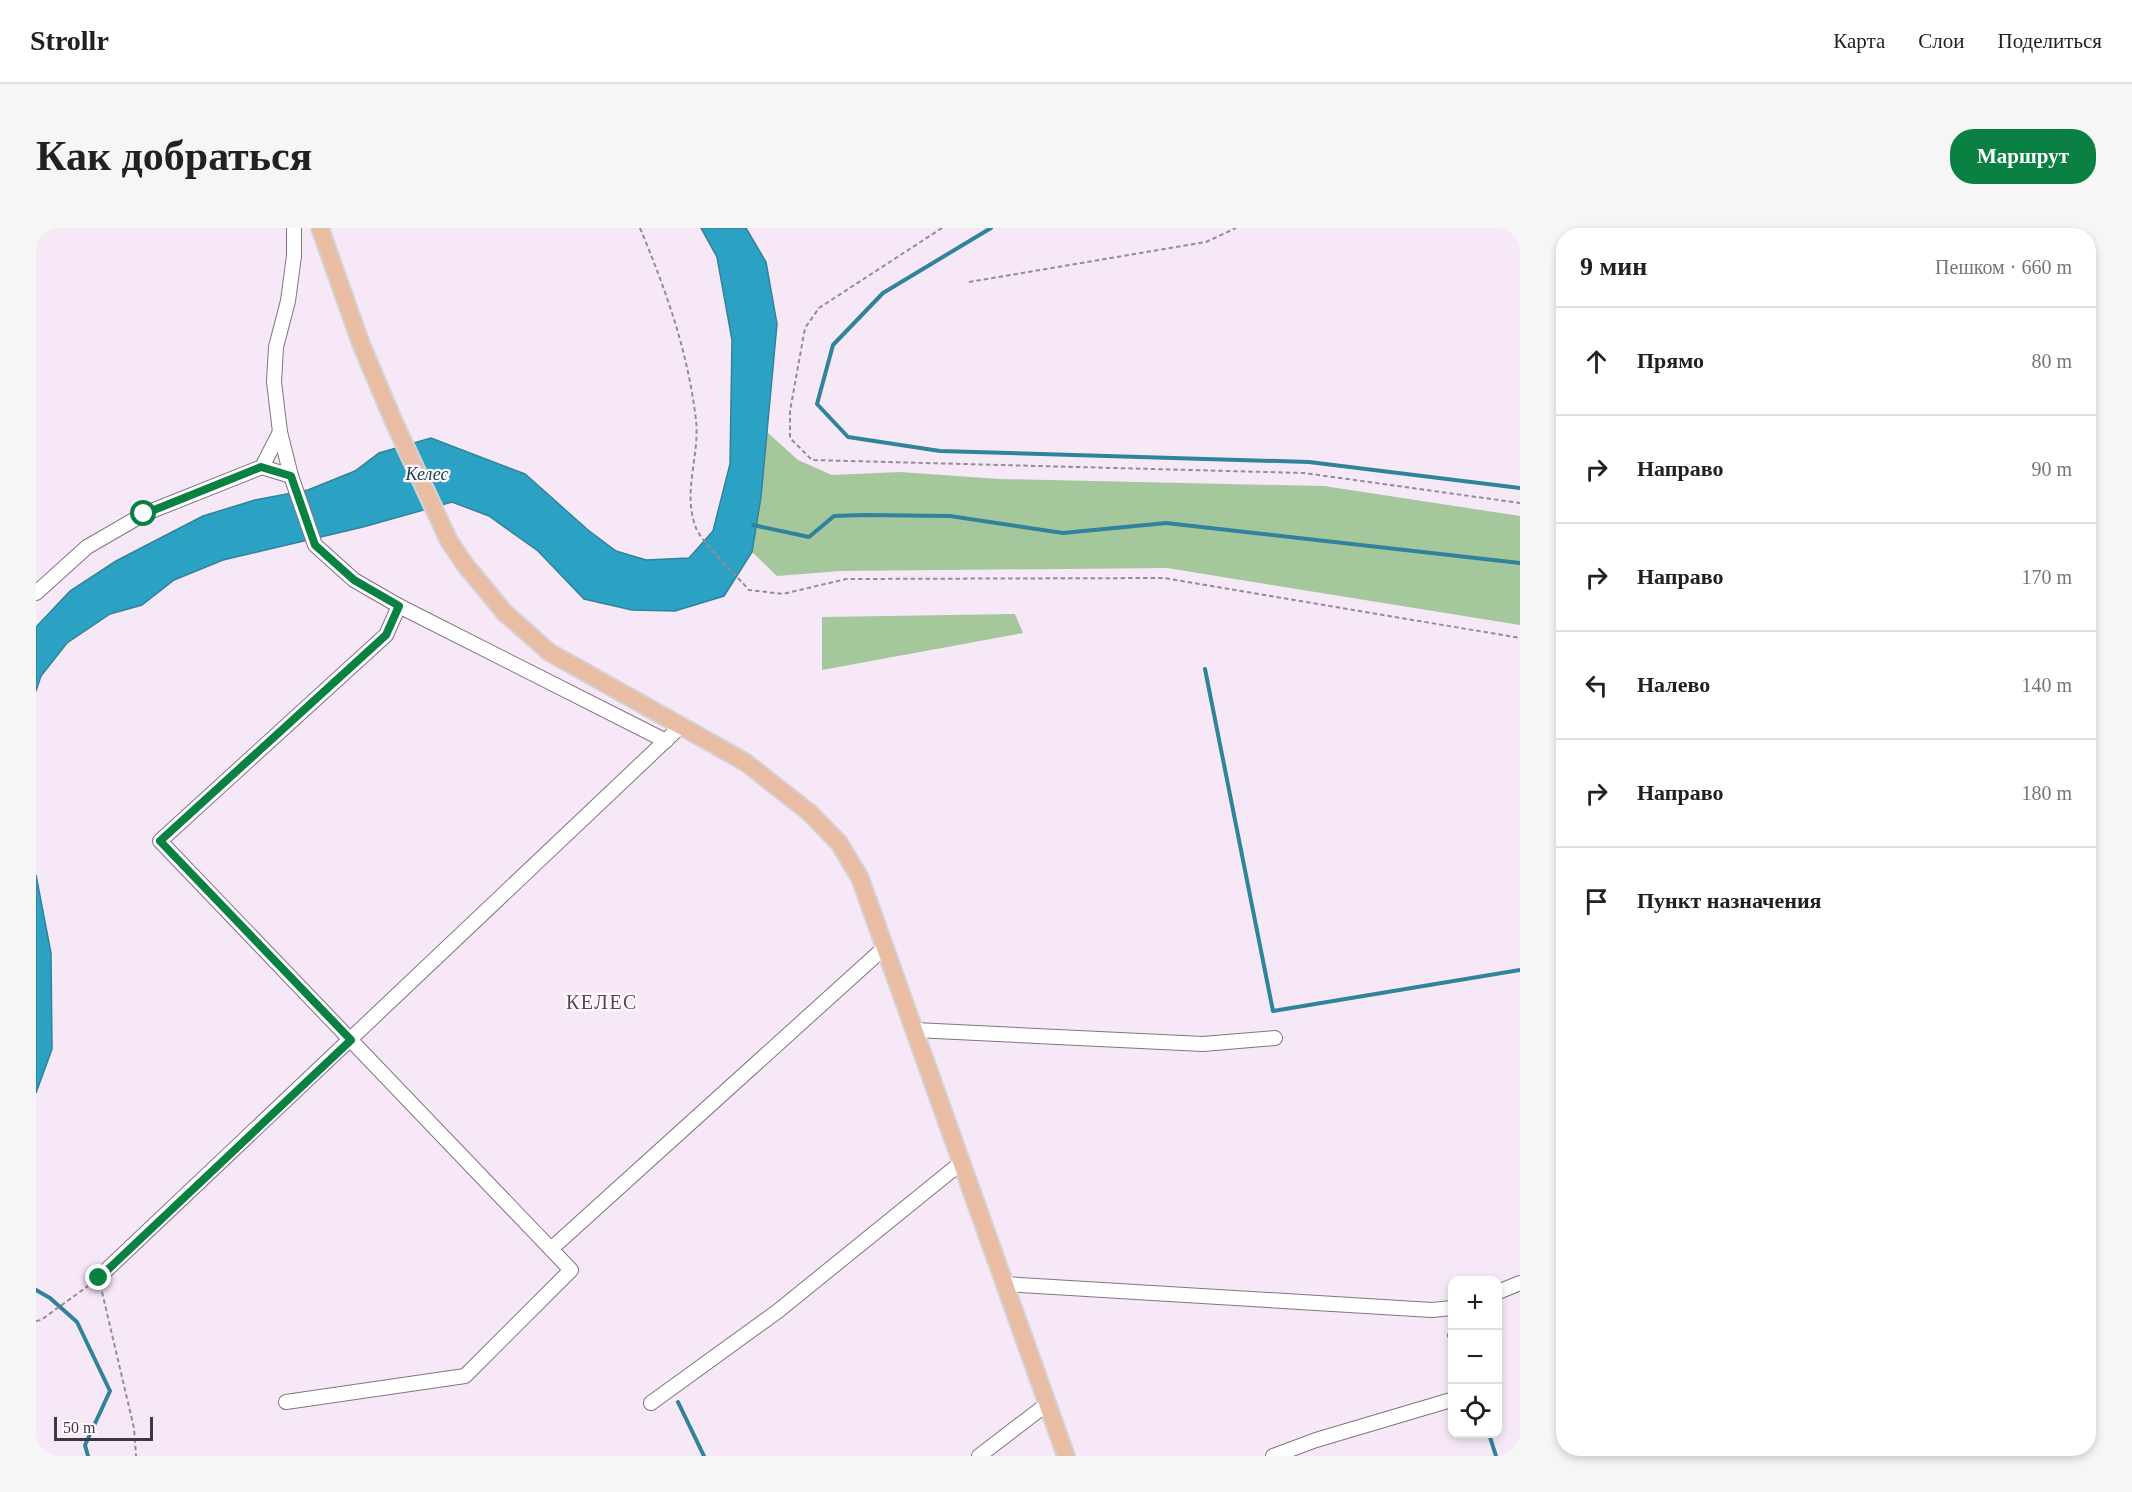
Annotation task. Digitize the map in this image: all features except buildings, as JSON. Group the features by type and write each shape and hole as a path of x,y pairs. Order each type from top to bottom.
{"main road":[{"path":"320,228 361,344 449,541 505,613 549,652 745,762 810,813 839,843 860,878 1065,1456"}],"street":[{"path":"294,228 294,256 288,301 276,347 274,382 280,432 291,476 315,545 354,580 399,606 666,741"},
{"path":"261,467 280,432"},
{"path":"36,593 87,547 144,514 261,467 291,476"},
{"path":"286,1402 465,1376 571,1270 160,841 386,635 399,606"},
{"path":"546,680 561,658"},
{"path":"99,1278 681,726"},
{"path":"551,1249 885,947"},
{"path":"915,1030 1203,1044 1275,1038"},
{"path":"651,1403 778,1311 962,1162"},
{"path":"1502,1290 1520,1283"},
{"path":"1005,1284 1432,1311 1448,1309"},
{"path":"1273,1456 1316,1440 1448,1401"},
{"path":"979,1456 1047,1404"}],"path":[{"path":"640,228 665,287 687,359 696,423 690,501 697,530 749,590 783,594 846,579 1164,578 1520,638"},
{"path":"942,228 819,308 805,328 790,411 790,438 812,460 1304,473 1520,503"},
{"path":"969,282 1206,242 1236,228"},
{"path":"36,1321 41,1320 99,1278 135,1428 136,1456"}],"green space":[{"path":"767,432 798,460 832,475 900,472 999,479 1324,486 1520,516 1520,625 1167,568 840,571 777,576 752,552 761,497"},
{"path":"1015,614 1023,633 822,670 822,617"}],"water":[{"name":"Келес","path":"701,228 746,228 766,262 777,324 761,497 752,552 724,596 675,611 632,610 584,599 538,551 489,516 452,502 363,527 223,560 174,580 142,605 110,614 67,643 41,676 36,691 36,627 70,591 116,561 203,516 255,500 308,490 355,471 379,453 431,438 525,474 588,530 616,551 646,560 689,558 713,531 730,464 732,340 717,257"},
{"path":"36,875 51,953 52,1049 36,1093"}],"waterway":[{"path":"991,228 883,293 833,345 817,404 848,437 940,451 1309,462 1520,488"},
{"path":"753,525 809,537 834,516 950,516 1063,533 1166,523 1520,563"},
{"path":"1205,669 1273,1011 1520,970"},
{"path":"36,1290 50,1298 77,1322 110,1391 85,1445 88,1456"},
{"path":"678,1402 704,1456"},
{"path":"1490,1438 1496,1456"}],"district":[{"name":"КЕЛЕС","path":"602,1002"}],"route":[{"path":"99,1278 351,1040 160,841 386,635 399,606 354,580 315,545 291,476 261,467 144,514"}]}
